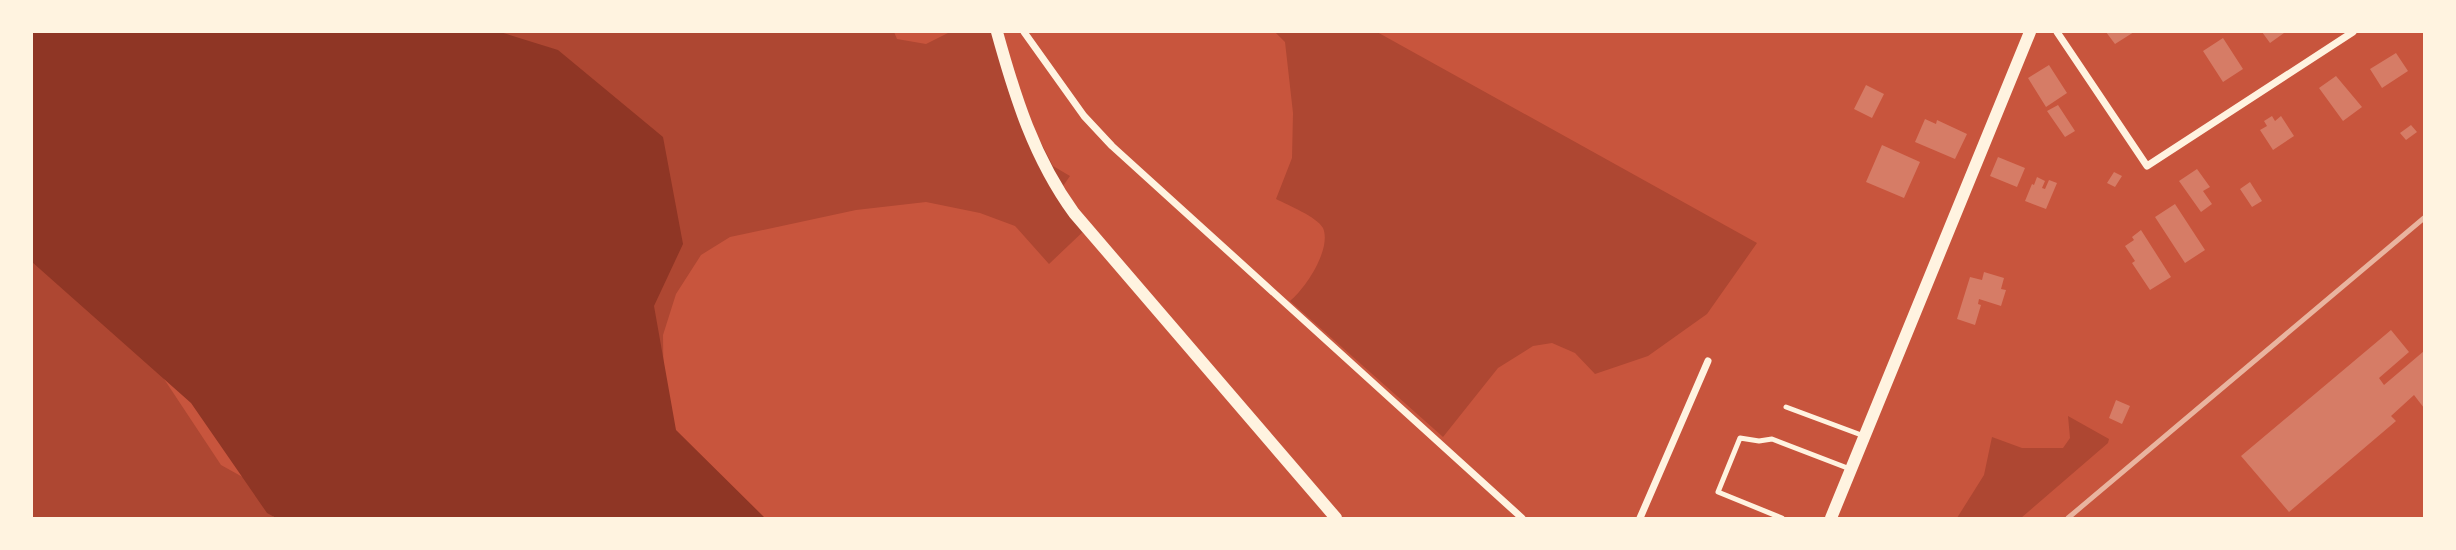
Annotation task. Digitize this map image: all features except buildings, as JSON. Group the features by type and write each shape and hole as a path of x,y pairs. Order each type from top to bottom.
{"street":[{"path":"997,32 1023,118 1059,192 1083,224 1336,519"},
{"path":"1024,32 1084,116 1112,146 1522,519"},
{"path":"1830,519 2030,32"},
{"path":"2057,32 2147,166 2353,32"},
{"path":"1640,519 1708,361"}],"lane":[{"path":"1786,407 1864,436"},
{"path":"1782,519 1718,492 1740,439 1772,439 1851,469"}],"shaded area":[{"path":"32,32 500,32 558,50 663,137 683,244 654,306 676,430 765,518 276,518 267,513 191,403 32,262"},
{"path":"412,32 894,32 897,39 926,44 950,32 998,32 1035,131 1053,166 1070,176 1063,186 1089,226 1049,264 1015,226 980,213 926,202 856,210 730,237 701,255 676,294 663,335 664,419 713,518"},
{"path":"1275,32 1377,32 1757,243 1707,314 1648,356 1595,374 1575,353 1552,343 1533,346 1498,368 1443,437 1290,301 1316,268 1325,237 1323,228 1315,220 1276,199 1292,158 1293,113 1285,42"},
{"path":"32,255 129,326 221,465 248,480 274,518 32,518"},
{"path":"2068,416 2109,439 2108,443 2021,518 1957,518 1984,475 1992,437 2022,448 2063,448 2070,438"}],"railway":[{"path":"2068,518 2424,218"}]}
